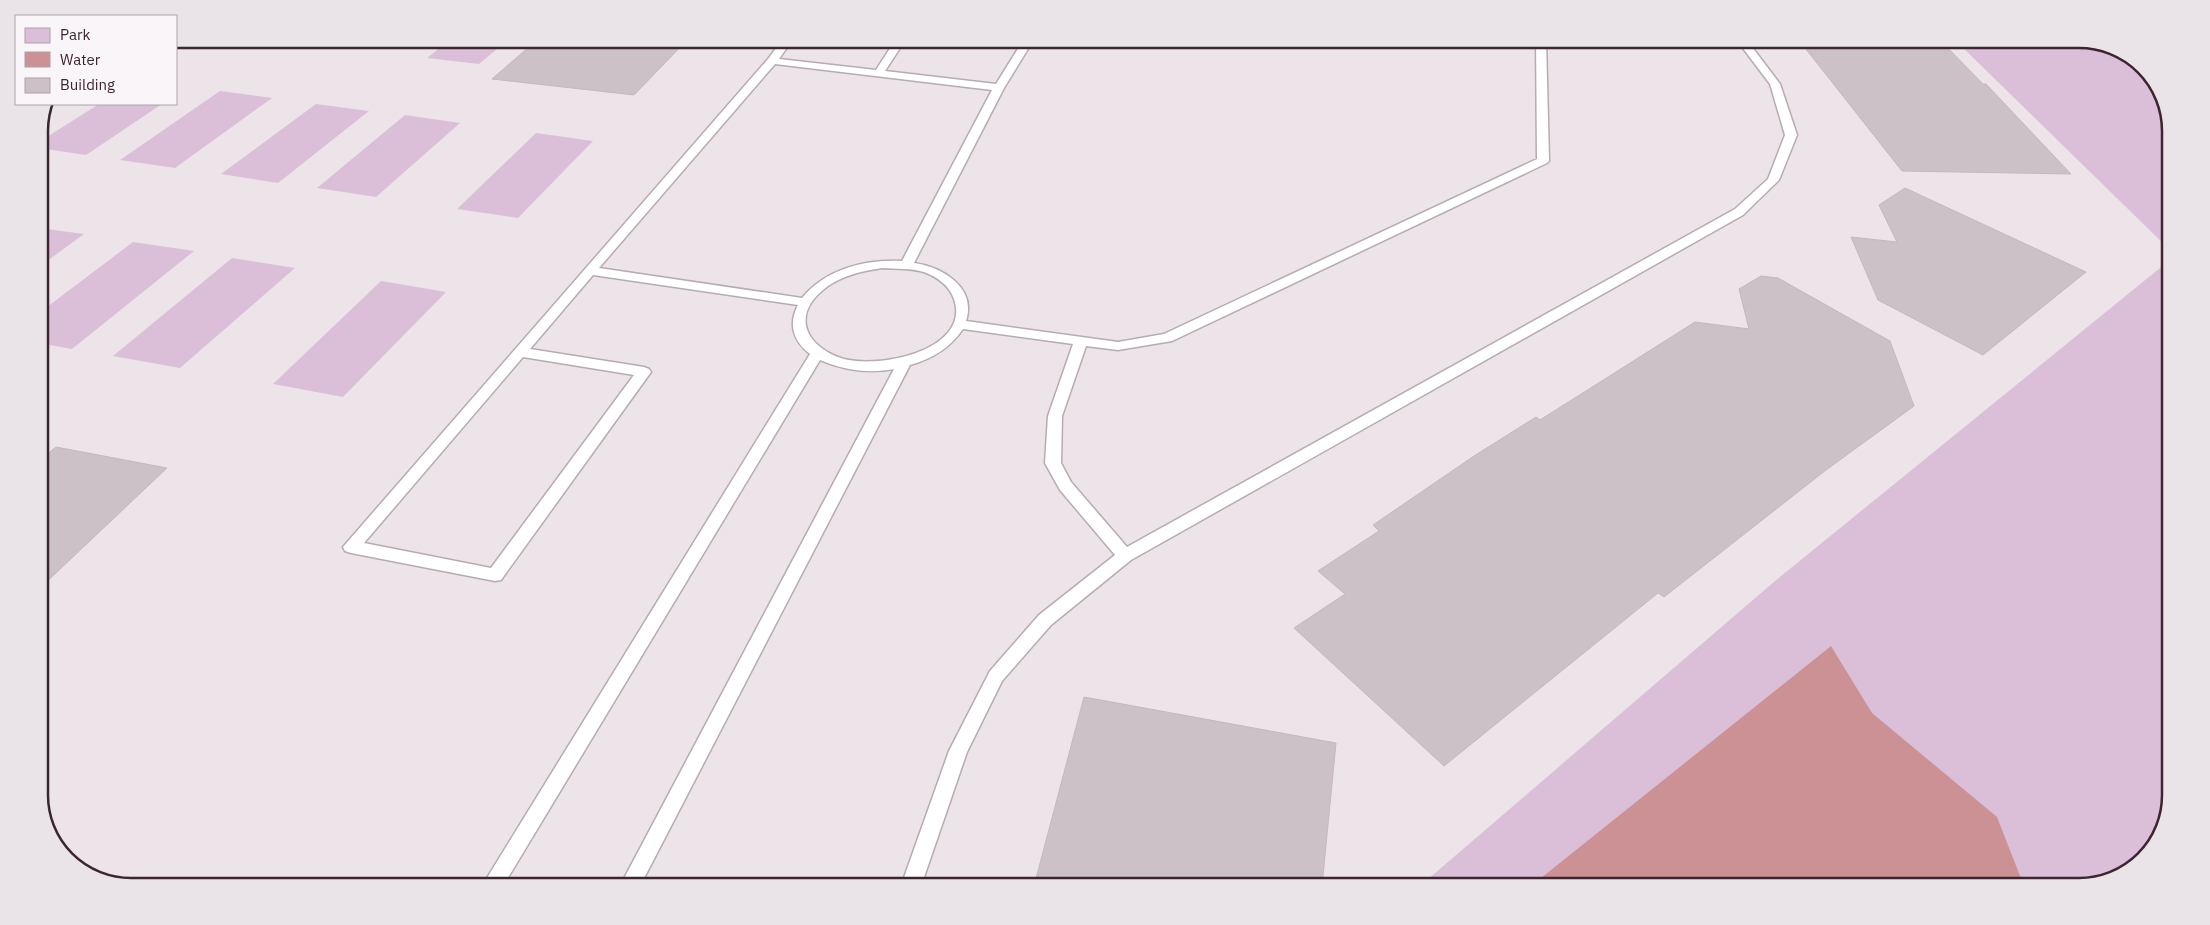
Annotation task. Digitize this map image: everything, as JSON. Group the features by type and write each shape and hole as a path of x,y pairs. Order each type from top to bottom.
{"lane":[{"path":"520,352 644,372 495,575 352,547 781,48"},
{"path":"878,75 895,48"},
{"path":"906,265 999,88 1023,48"},
{"path":"960,324 1118,346 1167,338 1543,161 1541,48"},
{"path":"914,878 958,751 996,676 1045,620 1125,556 1739,212 1773,180 1791,135 1775,84 1748,48"},
{"path":"772,61 999,88"},
{"path":"882,264 906,265 928,270 946,279 958,292 964,308 960,324 948,340 929,354 904,363 880,367 856,366 834,362 817,353 805,342 799,329 800,316 804,302 818,288 836,276 850,271 882,264"},
{"path":"590,270 804,302"},
{"path":"1081,341 1055,416 1053,463 1065,486 1125,556"},
{"path":"497,878 817,353"},
{"path":"634,878 904,363"}],"green space":[{"path":"440,48 498,48 479,64 427,58"},
{"path":"1963,48 2096,49 2121,59 2138,72 2154,94 2161,114 2162,242"},
{"path":"220,91 272,98 175,168 120,160"},
{"path":"316,104 369,111 278,183 221,174"},
{"path":"97,105 161,105 86,155 48,149 48,136"},
{"path":"405,115 460,123 376,197 317,188"},
{"path":"536,133 593,141 518,218 457,209"},
{"path":"48,229 84,234 48,260"},
{"path":"133,242 194,251 72,349 48,345 48,306"},
{"path":"232,258 295,268 180,368 113,356"},
{"path":"2162,266 2161,811 2151,836 2138,853 2126,864 2106,873 2080,878 1429,878 1775,581"},
{"path":"381,281 446,292 343,397 273,384"}],"water":[{"path":"1831,646 1872,713 1997,817 2021,878 1541,878"}],"building":[{"path":"528,48 679,48 634,95 492,79"},
{"path":"1805,48 1948,48 1983,84 1986,84 2071,174 1902,171"},
{"path":"1905,188 2086,272 1983,355 1878,300 1851,237 1897,242 1879,205"},
{"path":"1761,276 1778,278 1890,341 1914,406 1826,470 1664,597 1658,593 1444,766 1294,628 1345,594 1318,571 1379,531 1373,525 1474,456 1536,417 1540,420 1695,322 1749,329 1739,289"},
{"path":"56,447 167,468 48,580 48,454"},
{"path":"1084,697 1336,743 1323,878 1036,878"}]}
